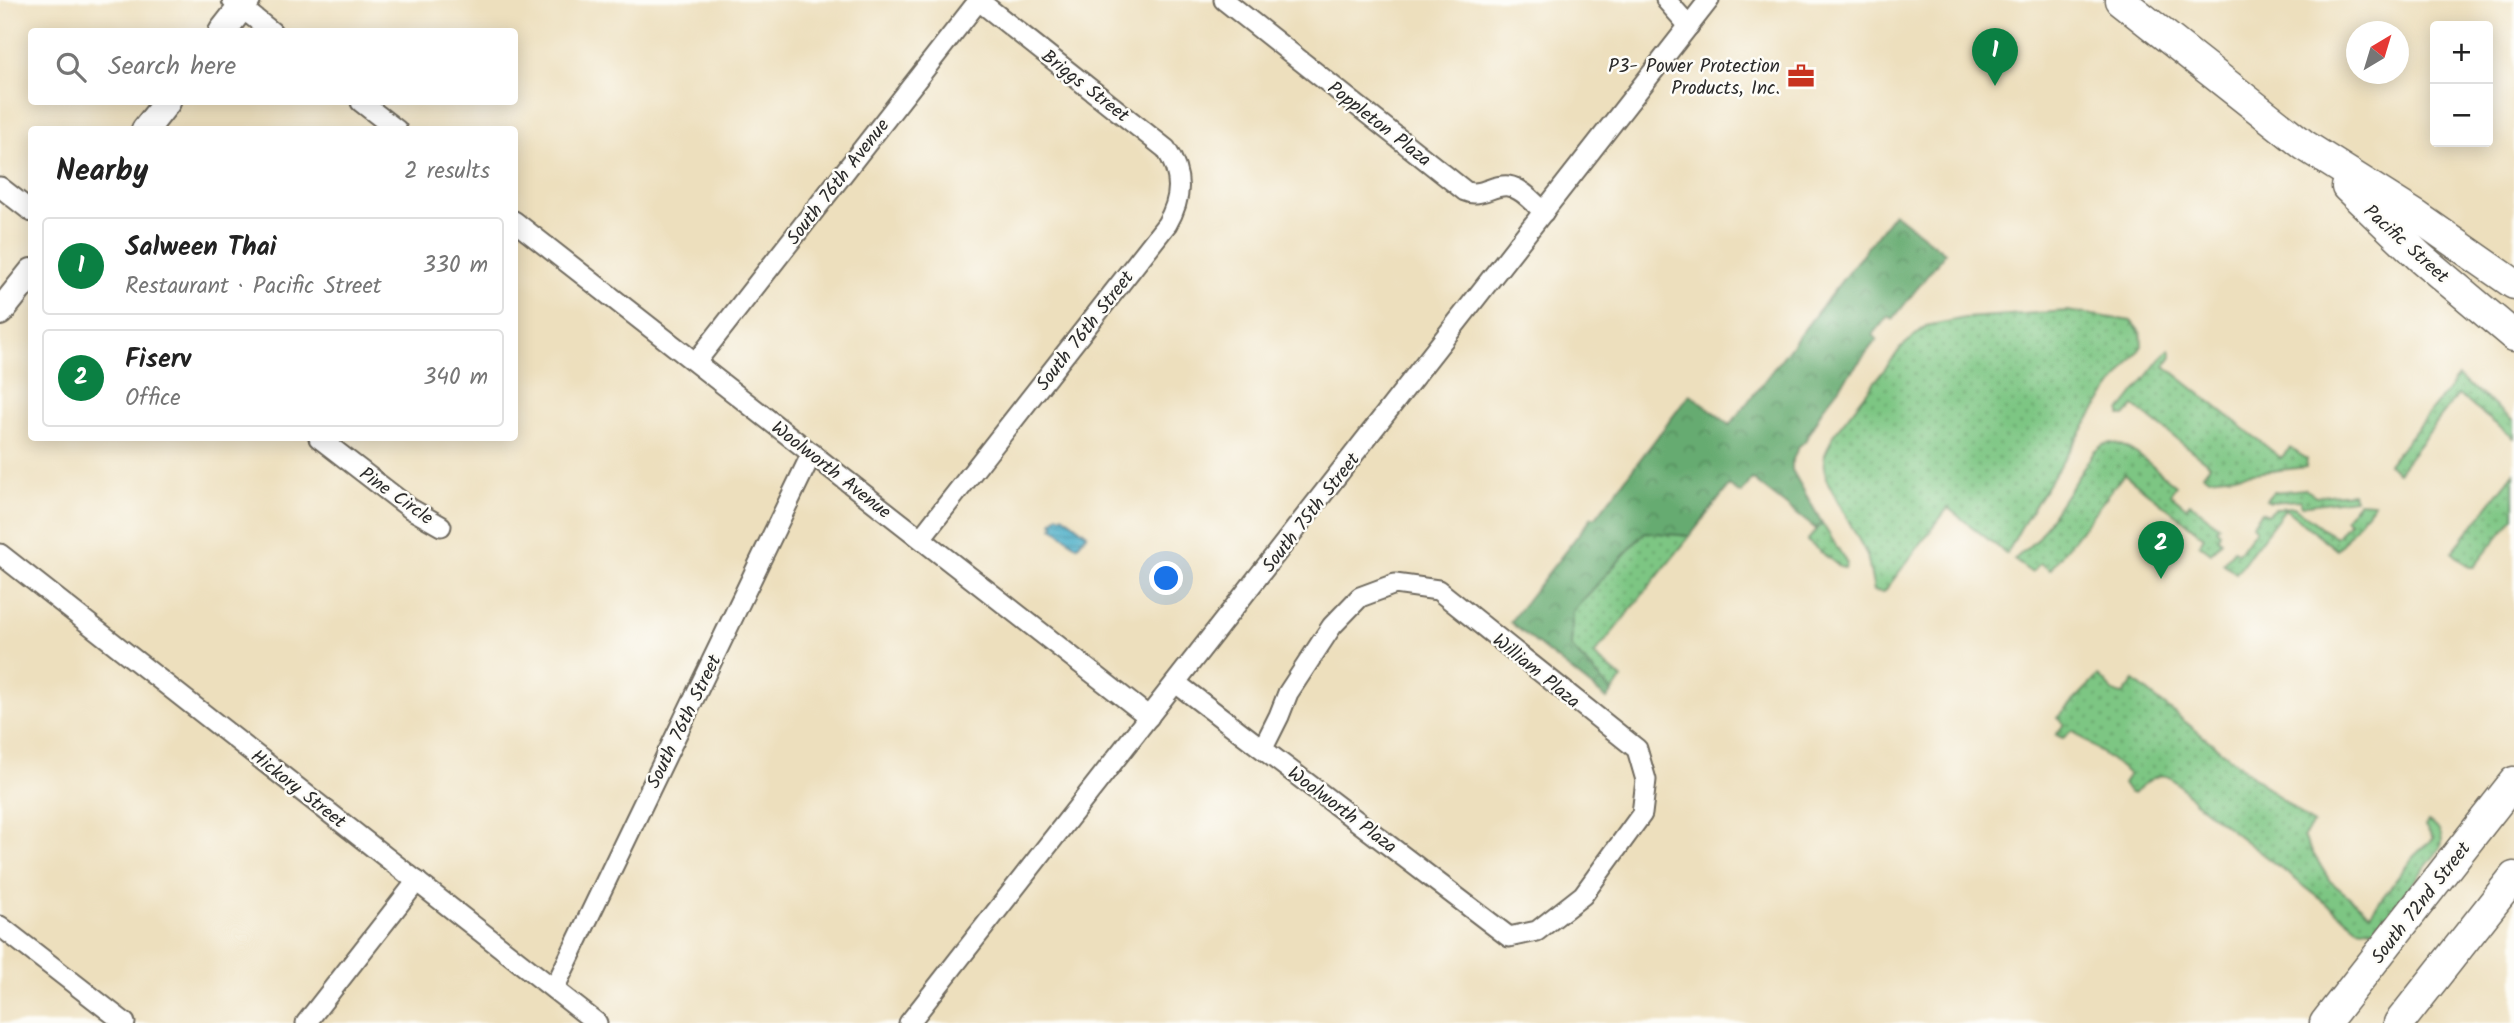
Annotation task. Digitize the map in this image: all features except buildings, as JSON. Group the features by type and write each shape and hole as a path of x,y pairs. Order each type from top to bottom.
{"main road":[{"name":"Pacific Street","path":"2120,0 2304,145 2420,257 2514,336"},
{"path":"224,28 240,3"},
{"path":"148,126 165,105"},
{"name":"Pacific Street","path":"2304,145 2449,237 2514,284"},
{"path":"0,312 28,277"},
{"name":"South 72nd Street","path":"2325,1023 2514,782"},
{"path":"2399,1023 2514,877"}],"street":[{"name":"Briggs Street","path":"979,0 1159,142 1171,156 1180,181"},
{"name":"South 76th Avenue","path":"696,362 979,0"},
{"name":"Poppleton Plaza","path":"1224,0 1465,191 1478,193 1507,186 1518,190 1544,212"},
{"path":"1666,0 1689,26"},
{"name":"South 75th Street","path":"909,1023 1709,0"},
{"path":"240,3 268,28"},
{"path":"365,105 392,126"},
{"name":"South 76th Street","path":"921,538 1167,224 1178,202 1180,181"},
{"path":"0,187 28,209"},
{"name":"Woolworth Avenue","path":"518,224 1149,717"},
{"name":"Pine Circle","path":"324,441 411,509 441,526"},
{"name":"South 76th Street","path":"554,989 813,453"},
{"name":"Hickory Street","path":"0,554 597,1023"},
{"name":"William Plaza","path":"1263,748 1288,693 1332,626 1360,597 1395,584 1438,590 1637,750 1647,780 1642,814 1583,895 1537,931 1509,937"},
{"name":"Woolworth Plaza","path":"1176,683 1509,937"},
{"path":"306,1023 417,881"},
{"path":"0,926 125,1023"}],"green space":[{"path":"1894,213 1945,253 1893,319 1888,316 1873,335 1877,339 1823,408 1805,441 1798,447 1792,470 1822,523 1816,529 1752,479 1741,494 1729,486 1690,536 1645,532 1573,611 1571,647 1612,692 1607,699 1510,622 1592,517 1596,517 1690,394 1730,425"},
{"path":"2067,311 2131,321 2141,333 2142,346 2095,410 2007,554 1948,508 1884,592 1874,591 1867,555 1826,479 1824,457 1834,434 1902,347 1926,326 1965,318"},
{"path":"2170,350 2172,356 2165,366 2281,458 2290,448 2307,459 2306,467 2209,478 2203,474 2210,465 2134,406 2125,416 2120,416 2120,411"},
{"path":"2458,377 2514,421 2514,438 2458,395 2398,472 2388,464"},
{"path":"2111,443 2128,448 2176,486 2170,494 2186,507 2190,503 2219,526 2216,529 2220,533 2218,538 2221,541 2211,553 2199,544 2204,537 2124,474 2050,570 2040,563 2032,573 2014,560 2037,539 2094,452"},
{"path":"2514,473 2514,517 2474,567 2469,567 2452,552"},
{"path":"2305,489 2316,496 2353,493 2355,499 2301,506 2300,500 2266,500 2273,492"},
{"path":"2359,502 2374,503 2337,550 2285,509 2236,573 2223,563 2234,550 2238,553 2256,529 2252,525 2262,512 2267,515 2275,508 2294,507 2336,538 2349,522 2345,518"},
{"path":"1822,523 1847,563 1845,568 1807,541"},
{"path":"1645,531 1690,536 1594,655 1622,679 1612,692 1571,647 1573,611"},
{"path":"2098,676 2112,690 2123,695 2134,681 2313,824 2303,837 2330,881 2370,914 2414,856 2433,838 2425,826 2428,822 2440,832 2441,847 2380,925 2372,929 2357,927 2195,802 2168,776 2154,778 2134,793 2130,793 2123,783 2129,774 2072,730 2063,738 2056,735 2064,724 2057,718"}],"water":[{"path":"1058,515 1063,515 1087,534 1077,546 1053,527 1055,524 1052,522"}],"place":[{"name":"P3- Power Protection Products, Inc.","path":"1801,76"},
{"name":"Salween Thai","path":"1995,86"},
{"name":"Fiserv","path":"2161,579"}]}
